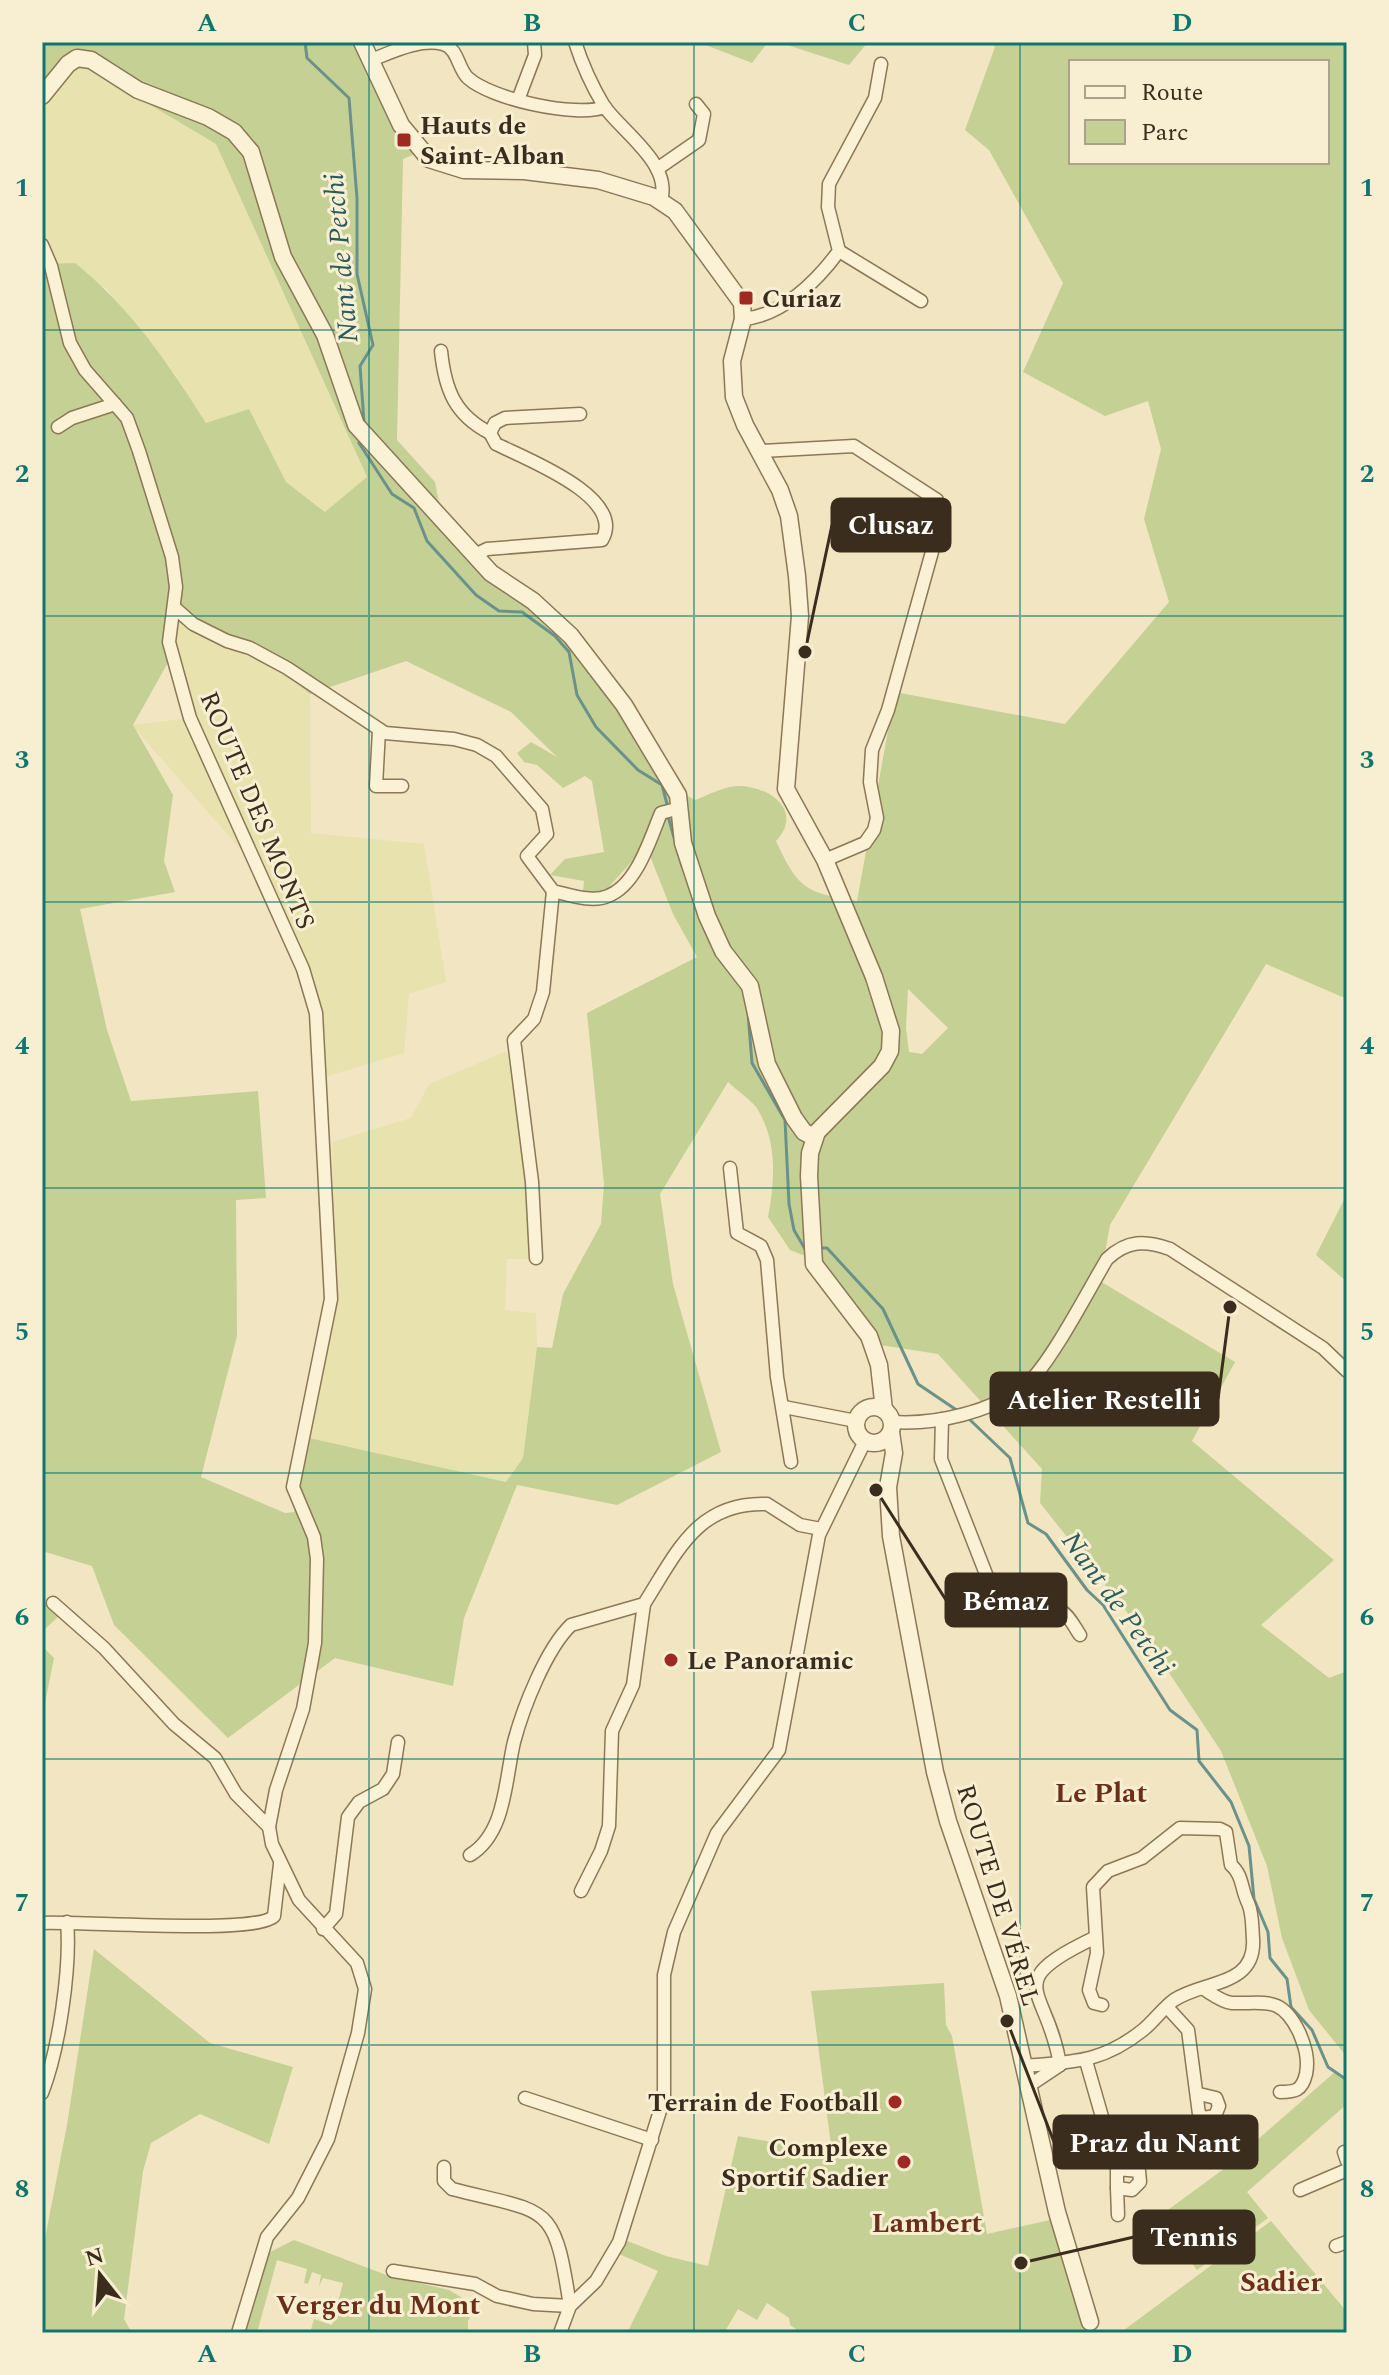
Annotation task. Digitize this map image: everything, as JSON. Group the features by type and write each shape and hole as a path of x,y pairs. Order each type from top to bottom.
{"street":[{"path":"362,42 409,139 420,152 442,165 464,170 524,171 598,180 661,200 675,211 738,294 743,319 732,361 734,397 789,516 797,576 800,616 786,789 825,860 882,1000 892,1041 882,1066 817,1131 788,1106 761,1049 750,986 723,951 707,916 671,810"},
{"path":"518,100 535,55 534,42"},
{"path":"575,42 582,63 605,107 657,169 663,190 661,200"},
{"path":"371,60 392,46 442,44 452,48 464,75 472,82 518,100 557,109 597,111 605,107"},
{"path":"42,96 68,64 84,58 138,90 208,117 243,141 251,152 283,257 325,335 361,430 491,573 533,601 571,636 624,705 678,795 623,887 607,897 596,898 553,891"},
{"path":"881,64 875,98 829,184 828,207 839,251 921,301"},
{"path":"657,169 699,140 704,114 696,104"},
{"name":"ROUTE DES MONTS","path":"42,245 70,343 85,370 127,418 172,557 175,608 169,642 190,718 303,969 316,1013 331,1299 293,1487 314,1537 317,1559 315,1643 303,1709 276,1790 269,1827"},
{"path":"743,319 756,317 791,300 839,251"},
{"path":"441,351 449,395 470,422 490,433 496,444 588,493 600,511 605,535 596,543 487,549 475,555"},
{"path":"58,427 72,418 115,404"},
{"path":"490,433 495,423 505,418 580,414"},
{"path":"760,451 854,446 937,500 940,523 888,710 872,750 870,782 877,818 874,830 865,843 825,860"},
{"path":"175,608 193,624 227,641 250,648 287,668 379,730 410,737 454,739 477,745 496,756 542,809 547,834 527,856 553,891 543,992 534,1019 514,1040 532,1182 536,1258"},
{"path":"379,730 376,786 402,786"},
{"name":"ROUTE DE VÉREL","path":"817,1131 809,1176 814,1264 864,1328 874,1351 894,1453 891,1466 891,1536 935,1772 948,1821 1002,1974 1065,2245 1092,2327"},
{"path":"730,1168 737,1233 756,1241 765,1254 777,1377 791,1462"},
{"path":"784,1407 889,1421 942,1419 998,1401 1028,1383 1107,1259 1116,1250 1141,1241 1170,1249 1323,1348 1347,1371"},
{"path":"874,1351 872,1388 857,1432 885,1451 891,1466"},
{"path":"942,1419 941,1459 995,1597 1011,1607 1054,1608 1064,1612 1080,1635"},
{"path":"560,2333 570,2306 596,2281 619,2242 664,2098 667,1955 717,1833 779,1750 821,1529 870,1442 889,1421"},
{"path":"581,1891 601,1851 609,1826 612,1731 633,1685 644,1604 693,1528 706,1519 767,1504 800,1525 821,1529"},
{"path":"53,1603 104,1648 174,1724 215,1758 236,1794 269,1827 280,1864 299,1900 357,1963 364,1976 361,2022 328,2139 298,2198 267,2237 238,2333"},
{"path":"470,1855 482,1848 495,1826 521,1717 564,1632 580,1620 644,1604"},
{"path":"323,1929 336,1914 348,1817 359,1802 383,1789 393,1774 398,1742"},
{"path":"1023,2066 1086,2061 1121,2046 1181,1997 1249,1967 1254,1953 1251,1910 1239,1872 1231,1865 1226,1832 1220,1829 1180,1828 1142,1858 1108,1871 1093,1887 1096,1960 1090,1998 1102,2005"},
{"path":"42,1923 229,1927 264,1923 274,1916 280,1864"},
{"path":"42,2093 55,2045 68,1954 67,1922"},
{"path":"1060,2065 1054,2034 1036,1997 1035,1984 1043,1966 1094,1938"},
{"path":"1204,1989 1231,2003 1271,2002 1292,2017 1303,2041 1307,2068 1302,2086 1295,2092 1280,2092"},
{"path":"1167,2007 1188,2030 1188,2049 1199,2094 1196,2107 1204,2118 1205,2139"},
{"path":"1086,2061 1117,2169 1118,2215"},
{"path":"1027,2087 1060,2065"},
{"path":"1199,2094 1212,2096 1218,2101 1215,2116 1204,2118"},
{"path":"525,2098 652,2140"},
{"path":"444,2167 444,2181 452,2189 528,2208 550,2223 561,2249 570,2306"},
{"path":"1117,2169 1137,2170 1141,2176 1132,2190 1117,2188"},
{"path":"1300,2190 1347,2170"},
{"path":"393,2271 475,2284 497,2296 533,2304 570,2306"}],"shaded area":[{"path":"85,66 216,144 367,478 326,512 286,482 249,409 206,423 173,371 106,288 42,264 42,103 72,71"},
{"path":"177,622 202,637 270,661 310,694 311,833 424,844 446,982 409,994 404,1053 318,1079 311,1006 306,989 248,858 132,725 190,718 175,650"},
{"path":"507,1051 527,1154 529,1259 507,1259 505,1310 536,1313 537,1347 523,1458 506,1482 309,1438 335,1300 332,1142 411,1118 429,1084"}],"green space":[{"path":"42,42 367,42 415,154 403,159 397,440 435,482 443,525 558,627 582,655 670,787 695,800 738,786 771,795 785,810 784,830 776,841 798,879 814,891 857,901 895,692 1065,724 1169,602 1144,519 1161,449 1148,401 1105,416 1023,372 1063,283 989,150 965,130 995,47 990,42 1347,42 1347,999 1266,964 1110,1225 1100,1281 1235,1362 1192,1441 1334,1560 1261,1625 1329,1678 1347,1671 1347,2057 1309,2010 1282,1938 1267,1866 1221,1751 1138,1626 1040,1503 1042,1469 938,1354 880,1345 826,1264 790,1250 768,1217 773,1161 768,1133 756,1107 728,1082 660,1194 673,1284 721,1452 617,1505 517,1485 464,1618 453,1686 335,1658 228,1738 114,1625 92,1566 42,1551 42,264 75,263 95,280 147,337 206,423 249,409 286,482 325,512 367,477 216,144 85,66 72,71 42,103","holes":["178,622 202,637 270,661 310,694 406,661 511,712 557,757 531,742 517,753 524,762 537,765 563,788 585,776 592,781 604,852 565,859 550,875 584,881 583,892 604,892 638,855 650,856 673,914 697,957 587,1013 604,1184 601,1224 563,1294 552,1348 537,1347 523,1458 506,1482 309,1438 294,1512 285,1513 201,1477 237,1336 236,1200 266,1198 258,1091 131,1101 107,1030 80,909 175,892 164,861 173,795 133,725 175,650","908,989 948,1028 922,1054 909,1052 906,1028"]},
{"path":"698,42 768,42 752,63"},
{"path":"778,42 868,42 849,65"},
{"path":"1347,1194 1347,1282 1316,1255"},
{"path":"42,1600 61,1614 45,1629 42,1626"},
{"path":"42,1646 54,1658 42,1718"},
{"path":"94,1949 210,2043 293,2067 269,2144 200,2114 151,2143 143,2171 124,2319 132,2333 42,2333 42,2254 67,2125"},
{"name":"Complexe Sportif Sadier","path":"944,1983 946,2025 952,2036 987,2234 1050,2220 1089,2333 792,2333 796,2329 790,2325 789,2318 767,2303 757,2320 738,2309 724,2333 627,2333 658,2271 619,2254 625,2240 666,2256 708,2266 738,2136 832,2153 811,1991"},
{"path":"1335,2072 1347,2080 1347,2104 1247,2192 1268,2218 1197,2270 1157,2218 1225,2168"},
{"path":"1271,2221 1347,2312 1345,2333 1120,2333"},
{"path":"294,2240 389,2276 449,2290 476,2306 468,2321 468,2333 310,2333 314,2319 332,2325 343,2283 323,2278 319,2286 321,2275 312,2272 308,2284 304,2283 307,2269 277,2260 257,2333 245,2333 268,2253"}],"waterway":[{"name":"Nant de Petchi","path":"305,42 307,58 349,98 357,198 357,274 373,345 360,366 364,422"},
{"name":"Nant de Petchi","path":"360,437 359,443 392,494 414,508 427,541 476,595 499,611 522,612 555,636 569,652 577,695 596,727 638,770 662,785 668,808"},
{"name":"Nant de Petchi","path":"668,816 682,866"},
{"name":"Nant de Petchi","path":"748,1013 752,1063 785,1120 789,1204 794,1230 805,1249 809,1249"},
{"name":"Nant de Petchi","path":"821,1248 827,1248 883,1309 918,1384 958,1411"},
{"name":"Nant de Petchi","path":"968,1418 1010,1458 1028,1523 1046,1534 1087,1590 1103,1605 1170,1710 1197,1730 1199,1761 1231,1802 1249,1846 1254,1899 1268,1932 1270,1958 1287,1979 1291,2007 1312,2030 1328,2067 1347,2080"}],"place":[{"name":"Hauts de Saint-Alban","path":"404,140"},
{"name":"Curiaz","path":"746,298"},
{"name":"Clusaz","path":"805,652"},
{"name":"Atelier Restelli","path":"1230,1307"},
{"name":"Bémaz","path":"876,1490"},
{"name":"Le Panoramic","path":"671,1660"},
{"name":"Praz du Nant","path":"1007,2021"},
{"name":"Terrain de Football","path":"895,2102"},
{"name":"Complexe Sportif Sadier","path":"904,2162"},
{"name":"Tennis","path":"1021,2263"}],"district":[{"name":"Le Plat","path":"1101,1792"},
{"name":"Lambert","path":"927,2222"},
{"name":"Sadier","path":"1281,2281"},
{"name":"Verger du Mont","path":"378,2304"}]}
